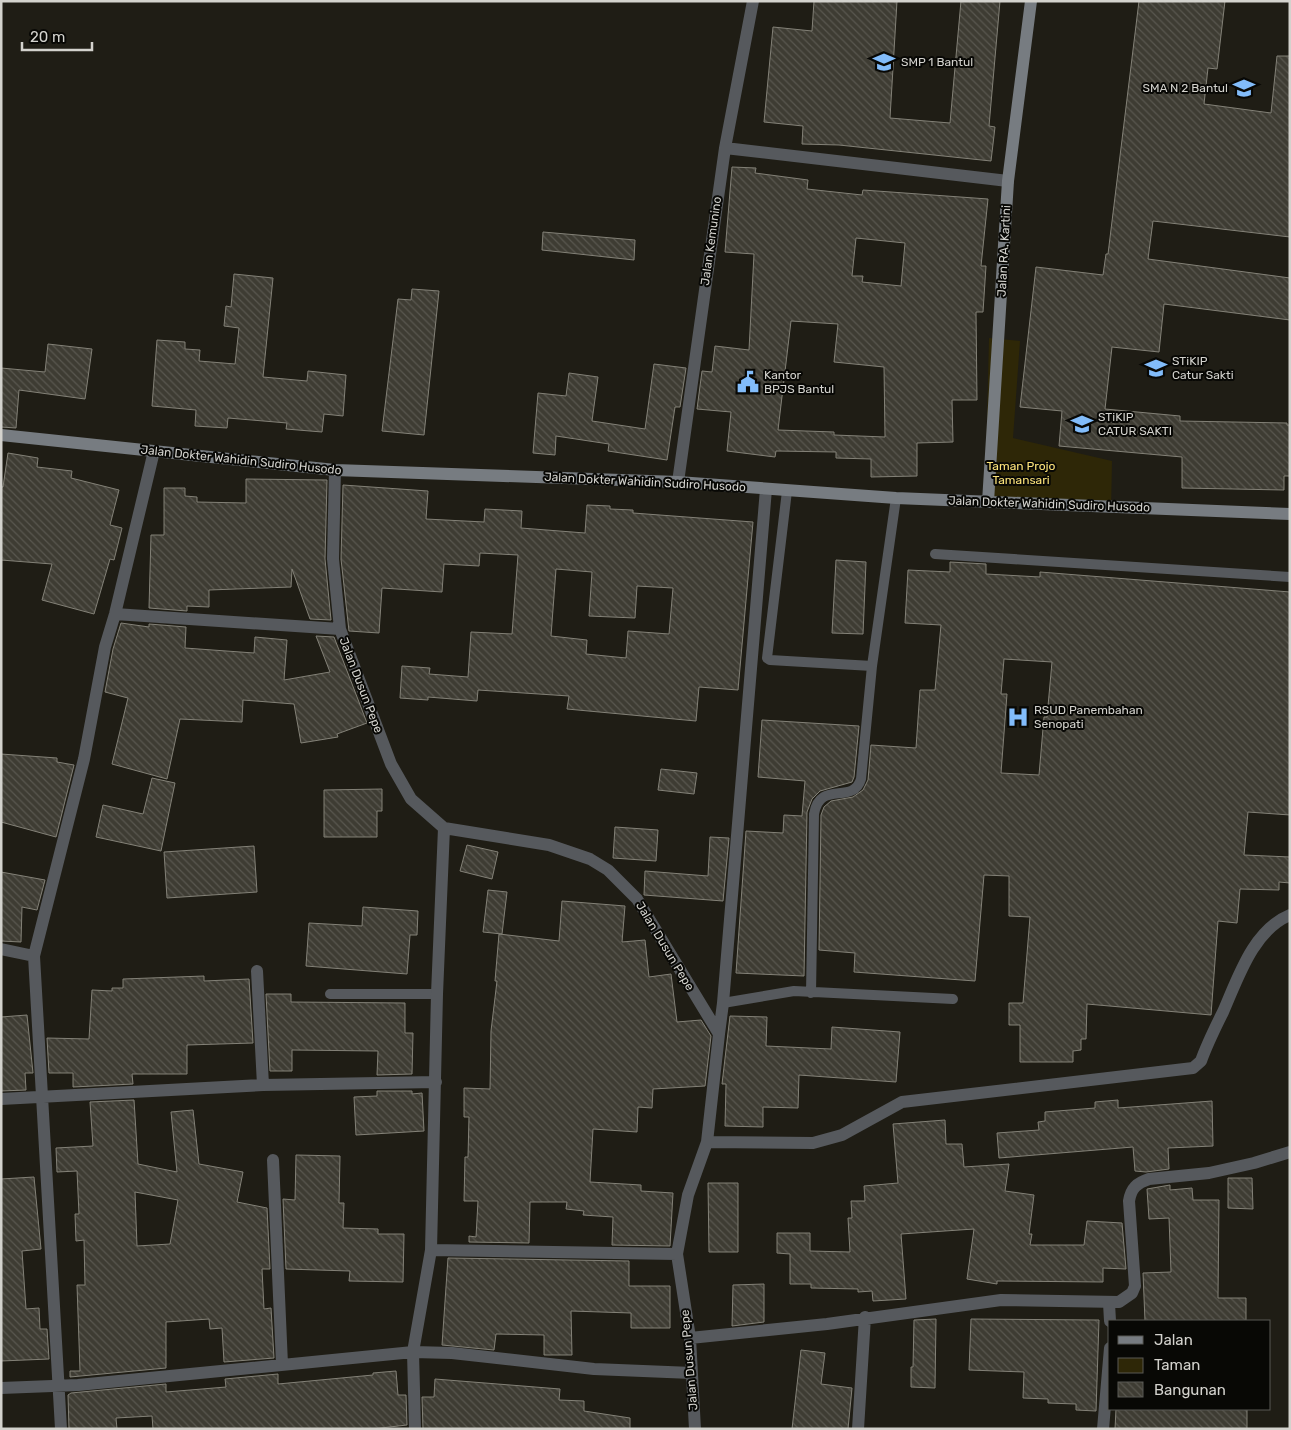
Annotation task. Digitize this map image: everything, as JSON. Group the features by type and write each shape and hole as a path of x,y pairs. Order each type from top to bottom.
{"main road":[{"name":"Jalan RA. Kartini","path":"988,502 1008,181 1031,1"},
{"name":"Jalan Dokter Wahidin Sudiro Husodo","path":"1,435 335,470 678,482 896,498 1290,514"}],"street":[{"name":"Jalan Kemunino","path":"678,482 725,148 753,1"},
{"path":"725,148 1008,181"},
{"path":"61,1429 34,956 84,759 105,647 115,614 154,451"},
{"name":"Jalan Dusun Pepe","path":"335,470 333,559 340,629 391,764 411,799 444,828 549,845 590,859 608,870 637,899 719,1034 707,1142 688,1195 677,1254 690,1338 695,1429"},
{"path":"719,1034 766,489"},
{"path":"115,614 340,629"},
{"path":"415,1429 413,1352 432,1250 437,994 444,828"},
{"path":"707,1142 813,1143 842,1135 902,1102 1193,1068 1201,1061 1247,959 1262,937 1282,918 1290,915"},
{"path":"1,949 34,956"},
{"path":"257,971 263,1085"},
{"path":"1,1099 263,1085 436,1082"},
{"path":"690,1338 826,1324 1001,1300 1109,1303 1126,1299 1132,1293 1135,1286 1130,1194 1139,1182 1149,1179 1231,1169 1290,1152"},
{"path":"272,1160 282,1364"},
{"path":"432,1250 677,1254"},
{"path":"1109,1303 1110,1320"},
{"path":"858,1429 865,1318"},
{"path":"1,1388 59,1385 413,1352 452,1353 594,1369 692,1374"},
{"path":"1104,1429 1108,1375"}],"lane":[{"path":"787,491 767,658 770,660 872,666"},
{"path":"811,993 816,803 823,796 848,792 859,786 872,666 896,498"},
{"path":"935,554 1290,577"},
{"path":"723,1003 778,993 953,999"},
{"path":"330,994 437,994"}],"green space":[{"name":"Taman Projo Tamansari","path":"989,338 1020,341 1013,438 1112,461 1111,511 985,503"}],"building":[{"name":"SMP 1 Bantul","path":"814,1 897,1 890,118 950,123 961,1 1000,1 989,126 995,127 991,161 839,145 802,144 803,126 764,122 773,27 812,31"},
{"path":"1139,1 1225,1 1217,69 1208,68 1204,104 1271,113 1277,56 1290,56 1290,237 1153,221 1148,259 1290,278 1290,320 1164,304 1159,352 1112,347 1105,409 1180,416 1180,421 1287,423 1287,425 1290,425 1290,476 1284,476 1284,490 1182,488 1182,457 1059,446 1062,411 1020,407 1036,267 1103,275 1106,254 1108,254"},
{"path":"732,167 756,168 755,173 808,180 807,189 862,195 863,190 988,199 981,266 986,266 983,312 976,312 977,400 952,400 953,442 917,443 917,476 871,477 871,459 836,458 836,452 776,451 775,457 727,451 731,412 697,409 702,371 712,372 715,346 749,350 754,254 725,252","holes":["856,238 905,243 901,286 862,282 863,276 852,276","791,321 838,324 834,362 884,367 885,437 834,435 834,432 778,430"]},
{"path":"543,232 635,240 634,260 542,250"},
{"path":"234,274 273,278 263,377 307,381 308,371 346,375 343,416 324,414 322,432 286,429 287,423 228,418 227,428 195,426 196,410 152,406 157,340 185,342 185,349 200,350 199,361 235,364 239,328 224,326 226,306 231,307"},
{"path":"412,289 439,291 424,435 382,431 398,299 411,300"},
{"path":"48,344 92,349 85,399 19,390 16,428 1,427 1,368 45,372"},
{"path":"654,364 686,368 680,407 675,407 667,460 608,451 609,444 556,436 555,455 533,453 538,393 566,396 569,373 598,377 592,421 645,429"},
{"path":"8,453 38,458 37,467 72,471 71,478 119,490 110,525 122,528 114,560 110,559 94,614 42,600 52,564 1,560 1,487 3,487"},
{"path":"246,479 327,480 325,559 331,620 310,619 292,569 291,587 209,590 209,607 187,606 187,611 149,608 151,535 164,535 164,488 185,488 185,496 197,497 197,502 246,503"},
{"path":"343,485 428,491 426,519 484,522 485,509 522,511 521,528 585,533 587,505 633,510 633,513 753,522 738,690 699,687 696,721 567,709 569,696 478,690 477,701 428,697 428,700 400,698 402,666 430,668 429,674 468,677 471,632 512,634 518,555 480,553 479,566 444,564 442,592 382,588 379,633 349,631 341,559","holes":["556,569 592,572 589,616 635,618 637,586 673,588 669,634 628,631 626,658 586,654 587,640 551,636"]},
{"path":"836,560 866,562 863,634 832,633"},
{"path":"950,562 986,564 986,574 1040,577 1040,572 1290,592 1290,815 1248,812 1244,855 1290,857 1290,883 1279,882 1279,890 1240,889 1237,923 1218,921 1211,1015 1087,1004 1086,1039 1081,1039 1081,1050 1073,1051 1073,1062 1020,1062 1020,1025 1009,1025 1009,1003 1023,1003 1030,917 1009,916 1009,876 984,875 975,981 854,972 855,953 819,950 821,815 824,807 831,801 853,797 863,790 868,780 871,745 916,748 920,690 935,690 941,625 905,623 908,570 950,572","holes":["1004,659 1052,662 1047,717 1044,717 1039,775 1001,773 1007,694 1001,694"]},
{"path":"121,623 149,627 149,624 186,627 185,648 254,653 255,637 287,640 284,680 330,672 316,636 334,637 367,723 337,734 338,737 301,743 294,704 243,700 242,722 180,719 167,779 112,764 128,698 105,692 113,649"},
{"path":"762,720 859,726 852,782 820,791 812,799 807,812 804,976 736,973 746,831 783,833 784,815 802,816 805,781 758,777"},
{"path":"1,754 57,758 57,762 74,765 56,837 1,822"},
{"path":"661,769 697,773 694,794 658,790"},
{"path":"152,778 175,783 161,851 96,837 103,805 143,814"},
{"path":"382,789 382,811 377,811 377,837 324,837 324,790"},
{"path":"615,827 658,830 656,861 613,858"},
{"path":"710,837 729,838 723,901 644,895 645,871 708,876"},
{"path":"467,845 498,852 492,879 460,871"},
{"path":"254,846 257,892 167,898 164,852"},
{"path":"1,872 45,880 37,910 22,907 21,942 1,941"},
{"path":"488,890 507,892 502,934 483,932"},
{"path":"562,901 625,906 622,942 645,940 649,977 671,974 677,1022 701,1020 711,1036 705,1086 653,1089 652,1108 638,1107 637,1132 593,1129 590,1182 641,1185 641,1191 673,1193 670,1246 612,1245 613,1217 583,1215 584,1211 566,1209 567,1202 530,1202 529,1243 469,1242 469,1236 476,1237 478,1201 464,1201 465,1157 468,1157 469,1117 464,1117 464,1088 490,1089 491,1031 497,981 495,981 499,934 559,941"},
{"path":"363,907 418,911 417,935 410,935 407,974 306,966 309,923 362,926"},
{"path":"204,976 204,981 249,979 253,1043 187,1045 187,1074 132,1074 133,1084 73,1087 73,1073 49,1073 47,1038 89,1039 92,990 112,991 112,988 123,988 123,979"},
{"path":"266,994 291,994 291,1002 405,1003 405,1033 413,1033 412,1074 377,1075 378,1051 292,1050 292,1071 270,1071"},
{"path":"27,1015 33,1073 25,1073 26,1090 1,1091 1,1017"},
{"path":"730,1016 767,1017 766,1046 831,1049 832,1027 900,1032 896,1082 799,1075 798,1108 763,1107 763,1127 725,1126 726,1084 722,1084"},
{"path":"377,1091 412,1091 412,1094 422,1093 424,1131 356,1135 354,1097 377,1096"},
{"path":"134,1100 138,1164 177,1172 171,1112 193,1110 199,1164 243,1172 237,1202 267,1208 270,1269 262,1269 264,1309 271,1308 274,1358 224,1362 222,1328 210,1329 209,1319 166,1322 166,1368 70,1377 70,1371 80,1371 77,1285 85,1285 84,1240 76,1241 75,1214 79,1214 77,1171 57,1172 56,1148 93,1146 90,1102","holes":["135,1192 178,1200 170,1244 137,1246"]},
{"path":"1118,1100 1118,1108 1212,1101 1213,1146 1168,1148 1169,1169 1146,1172 1135,1171 1133,1147 999,1158 997,1133 1039,1130 1038,1122 1045,1121 1045,1112 1095,1108 1095,1102"},
{"path":"945,1120 946,1144 962,1144 964,1167 1009,1164 1005,1191 1034,1195 1029,1234 1032,1234 1030,1245 1084,1245 1087,1221 1122,1223 1126,1269 1103,1268 1103,1282 997,1281 997,1284 967,1279 974,1229 901,1234 906,1299 873,1301 872,1291 858,1292 858,1289 811,1288 811,1284 790,1284 790,1254 777,1253 777,1233 810,1233 810,1251 850,1252 848,1218 852,1218 851,1201 865,1201 864,1186 898,1183 893,1124"},
{"path":"296,1155 340,1156 339,1203 344,1203 343,1228 378,1229 378,1234 404,1234 403,1282 349,1281 350,1271 286,1269 283,1199 295,1200"},
{"path":"34,1177 41,1249 22,1251 26,1309 39,1308 40,1329 47,1329 49,1359 1,1361 1,1179"},
{"path":"1228,1178 1252,1178 1253,1209 1228,1208"},
{"path":"708,1183 738,1183 738,1252 709,1252"},
{"path":"1170,1185 1170,1190 1192,1188 1193,1200 1219,1200 1218,1298 1246,1298 1246,1320 1145,1320 1143,1273 1171,1272 1169,1218 1149,1219 1147,1189"},
{"path":"448,1258 629,1261 629,1286 670,1286 670,1328 631,1328 631,1313 571,1311 572,1355 544,1355 544,1335 496,1334 494,1350 442,1345"},
{"path":"764,1284 764,1322 732,1326 733,1285"},
{"path":"936,1319 935,1388 911,1387 914,1320"},
{"path":"971,1319 1099,1320 1096,1411 1076,1410 1076,1404 1048,1403 1048,1399 1023,1398 1024,1372 969,1370"},
{"path":"801,1350 825,1353 821,1384 852,1388 848,1429 792,1429"},
{"path":"396,1371 398,1395 406,1395 407,1425 372,1429 153,1429 152,1416 116,1418 117,1429 69,1429 68,1395 71,1393 166,1384 166,1392 226,1387 225,1379 278,1374 278,1384"},
{"path":"435,1379 560,1389 559,1400 584,1401 584,1411 630,1418 630,1429 423,1429 422,1397 434,1397"},
{"path":"1116,1410 1247,1410 1247,1429 1115,1429"}],"place":[{"name":"SMP 1 Bantul","path":"884,62"},
{"name":"SMA N 2 Bantul","path":"1244,88"},
{"name":"STiKIP Catur Sakti","path":"1156,368"},
{"name":"Kantor BPJS Bantul","path":"748,382"},
{"name":"STiKIP CATUR SAKTI","path":"1082,424"},
{"name":"RSUD Panembahan Senopati","path":"1018,717"}]}
